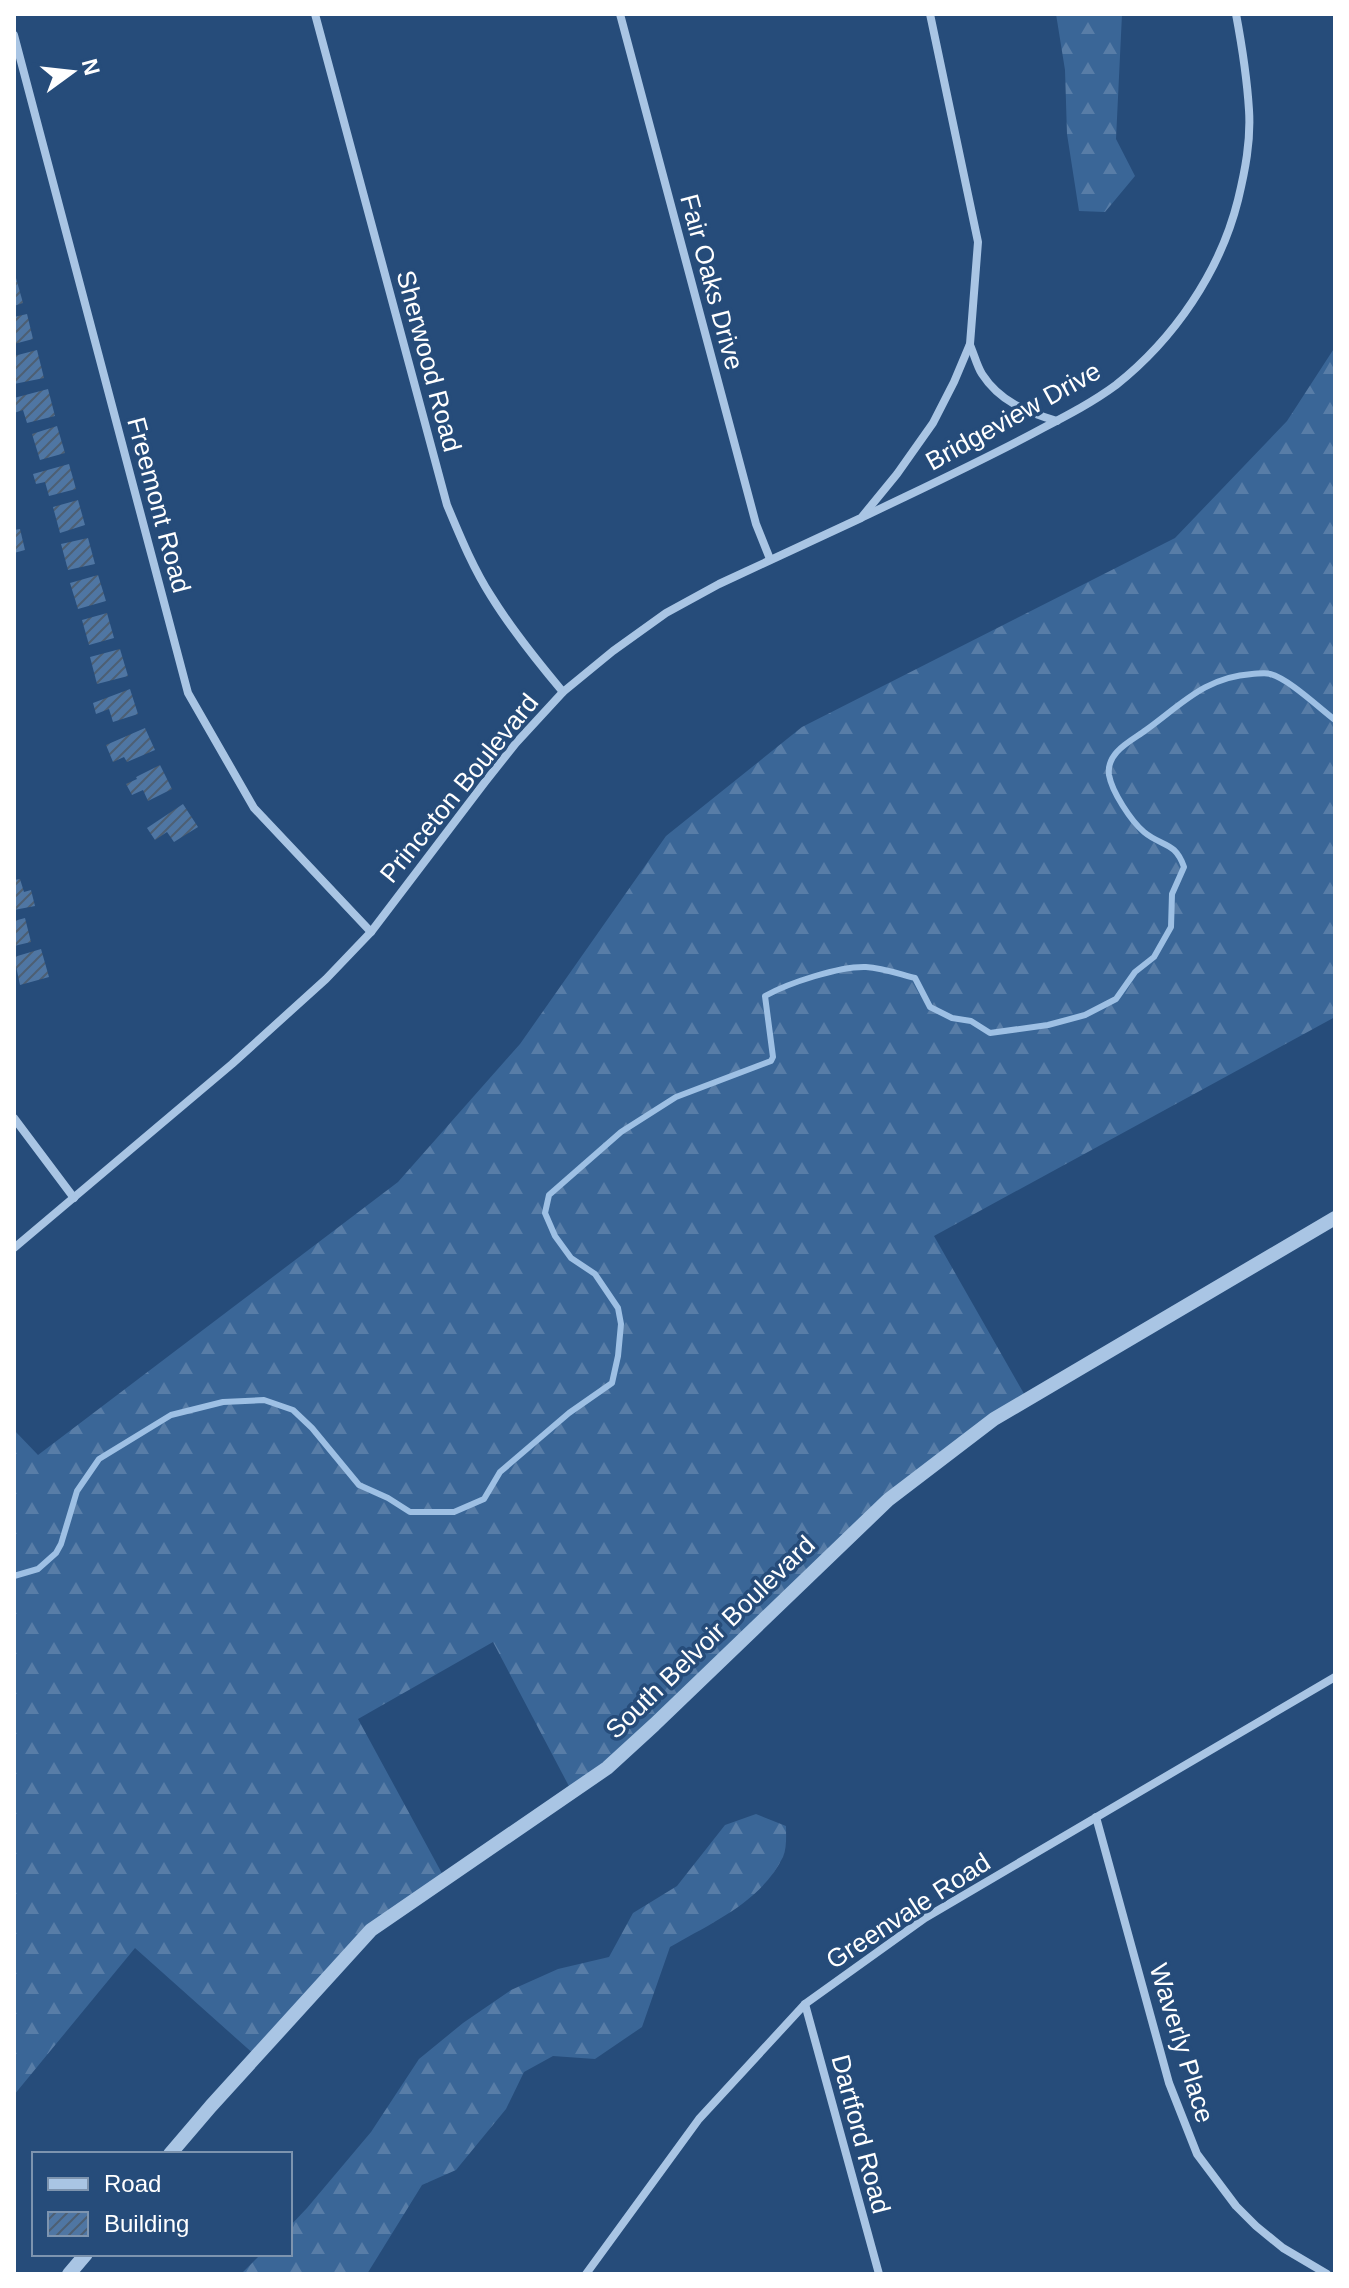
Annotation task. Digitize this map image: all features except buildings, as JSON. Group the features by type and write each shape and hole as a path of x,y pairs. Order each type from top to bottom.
{"street":[{"name":"Sherwood Road","path":"315,14 447,505 465,549 489,594 521,641 563,692"},
{"name":"Fair Oaks Drive","path":"620,14 756,524 770,559"},
{"name":"Princeton Boulevard","path":"14,1248 232,1064 326,979 371,932 500,762 563,692 666,613 770,559 861,518 897,474 933,423 970,344 978,242 930,14"},
{"name":"Bridgeview Drive","path":"861,518 1011,446 1091,402 1117,384 1157,346 1189,306 1213,267 1232,222 1246,166 1250,112 1236,14"},
{"name":"Freemont Road","path":"14,35 188,693 254,808 371,932"},
{"name":"Princeton Boulevard","path":"970,344 982,374 1003,398 1026,412 1057,421"},
{"path":"14,1118 74,1198"},
{"name":"South Belvoir Boulevard","path":"172,2152 371,1930 607,1768 888,1500 994,1419 1335,1218"},
{"name":"Greenvale Road","path":"586,2274 699,2119 805,2004 925,1918 1335,1677"},
{"name":"Waverly Place","path":"1096,1817 1169,2083 1197,2154 1236,2206 1256,2226 1283,2248 1327,2274"},
{"name":"Dartford Road","path":"805,2004 879,2274"},
{"path":"69,2274 84,2256"}],"green space":[{"path":"1056,14 1122,14 1116,139 1135,176 1105,212 1079,211 1067,134 1065,70"},
{"path":"1335,347 1335,1017 934,1236 1027,1399 888,1500 572,1792 493,1642 358,1719 445,1879 371,1930 256,2056 135,1948 14,2095 14,1430 38,1455 398,1182 520,1044 666,836 802,727 1175,538 1287,421"},
{"path":"756,1814 786,1826 783,1857 774,1873 748,1899 670,1947 642,2027 595,2059 553,2056 524,2072 506,2109 456,2170 422,2185 367,2274 241,2274 259,2256 292,2256 292,2224 371,2132 419,2059 463,2023 511,1990 558,1969 609,1957 633,1913 677,1886 725,1825"}],"waterway":[{"path":"14,1576 38,1569 56,1553 77,1491 99,1459 171,1415 223,1402 264,1400 293,1410 359,1485 410,1512 454,1512 484,1499 500,1472 569,1413 612,1383 618,1356 621,1324 618,1308 595,1274 571,1258 555,1236 545,1213 549,1195 621,1132 676,1097 771,1061 765,996 814,976 866,967 915,978 930,1007 952,1018 971,1021 990,1033 1048,1025 1085,1015 1116,999 1135,972 1154,957 1171,927 1172,894 1184,867 1176,853 1144,832 1123,806 1109,775 1115,754 1194,694 1235,676 1266,673 1278,677 1335,720"}]}
